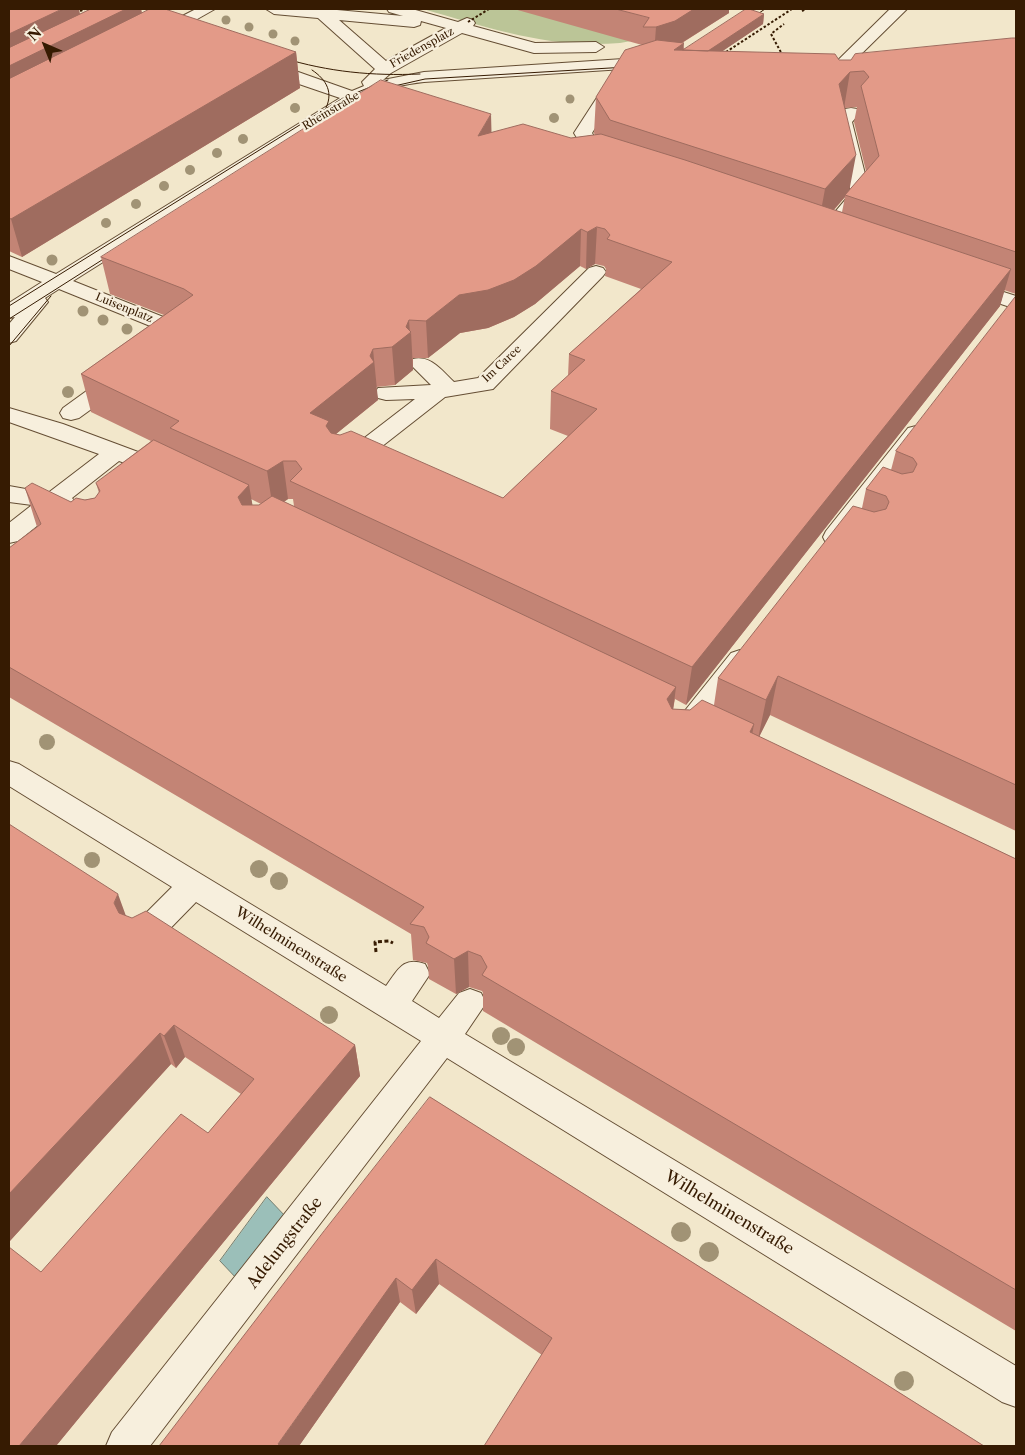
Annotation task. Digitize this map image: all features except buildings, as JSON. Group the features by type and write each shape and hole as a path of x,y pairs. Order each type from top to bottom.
{"street":[{"path":"163,32 207,9"},
{"name":"Friedensplatz","path":"274,9 319,10 464,25"},
{"name":"Friedensplatz","path":"395,9 464,25 534,48 596,47"},
{"path":"839,90 838,68 899,9"},
{"name":"Friedensplatz","path":"319,10 385,69"},
{"name":"Friedensplatz","path":"361,100 385,69 464,25"},
{"path":"145,26 181,38"},
{"path":"245,59 410,116"},
{"name":"Rheinstraße","path":"66,283 361,100 382,85 409,79 642,64 661,66 616,81 582,133 601,165"},
{"path":"792,71 868,66"},
{"path":"834,224 861,194 843,116"},
{"name":"Luisenplatz","path":"9,262 66,283 184,332 168,344"},
{"name":"Im Caree","path":"344,464 444,390 485,384 596,272"},
{"path":"951,281 992,288 1016,303 1000,324"},
{"path":"9,337 13,321 66,283"},
{"path":"421,364 444,390"},
{"path":"32,421 43,416 80,412 136,367"},
{"path":"386,393 444,390"},
{"path":"821,555 930,414"},
{"path":"9,415 32,421 180,476"},
{"path":"9,535 116,452"},
{"path":"9,494 85,506"},
{"path":"869,494 893,504"},
{"path":"839,532 865,542"},
{"path":"665,709 693,730 754,641"},
{"name":"Wilhelminenstraße","path":"9,772 442,1039 1016,1388"},
{"path":"143,936 194,885"},
{"path":"389,1006 414,974"},
{"path":"442,1039 470,1003"},
{"name":"Adelungstraße","path":"126,1446 396,1101 442,1039"}],"path":[{"path":"71,15 85,9"},
{"path":"464,25 489,9"},
{"path":"723,53 730,51 792,9"},
{"path":"802,11 806,9"},
{"path":"784,24 771,34 792,71"}],"green space":[{"path":"423,9 514,9 658,34 620,43 569,43 496,30"}],"water":[{"path":"267,1197 287,1218 238,1280 220,1261"}],"tram line":[{"path":"749,20 765,9"},
{"path":"283,58 317,67 351,72 420,74"},
{"path":"381,89 425,79 627,67"},
{"path":"312,70 322,78 328,87 329,98 326,109"},
{"path":"326,109 343,98 388,80"},
{"path":"9,306 326,109"},
{"path":"9,319 113,253"},
{"path":"9,346 51,296"}]}
